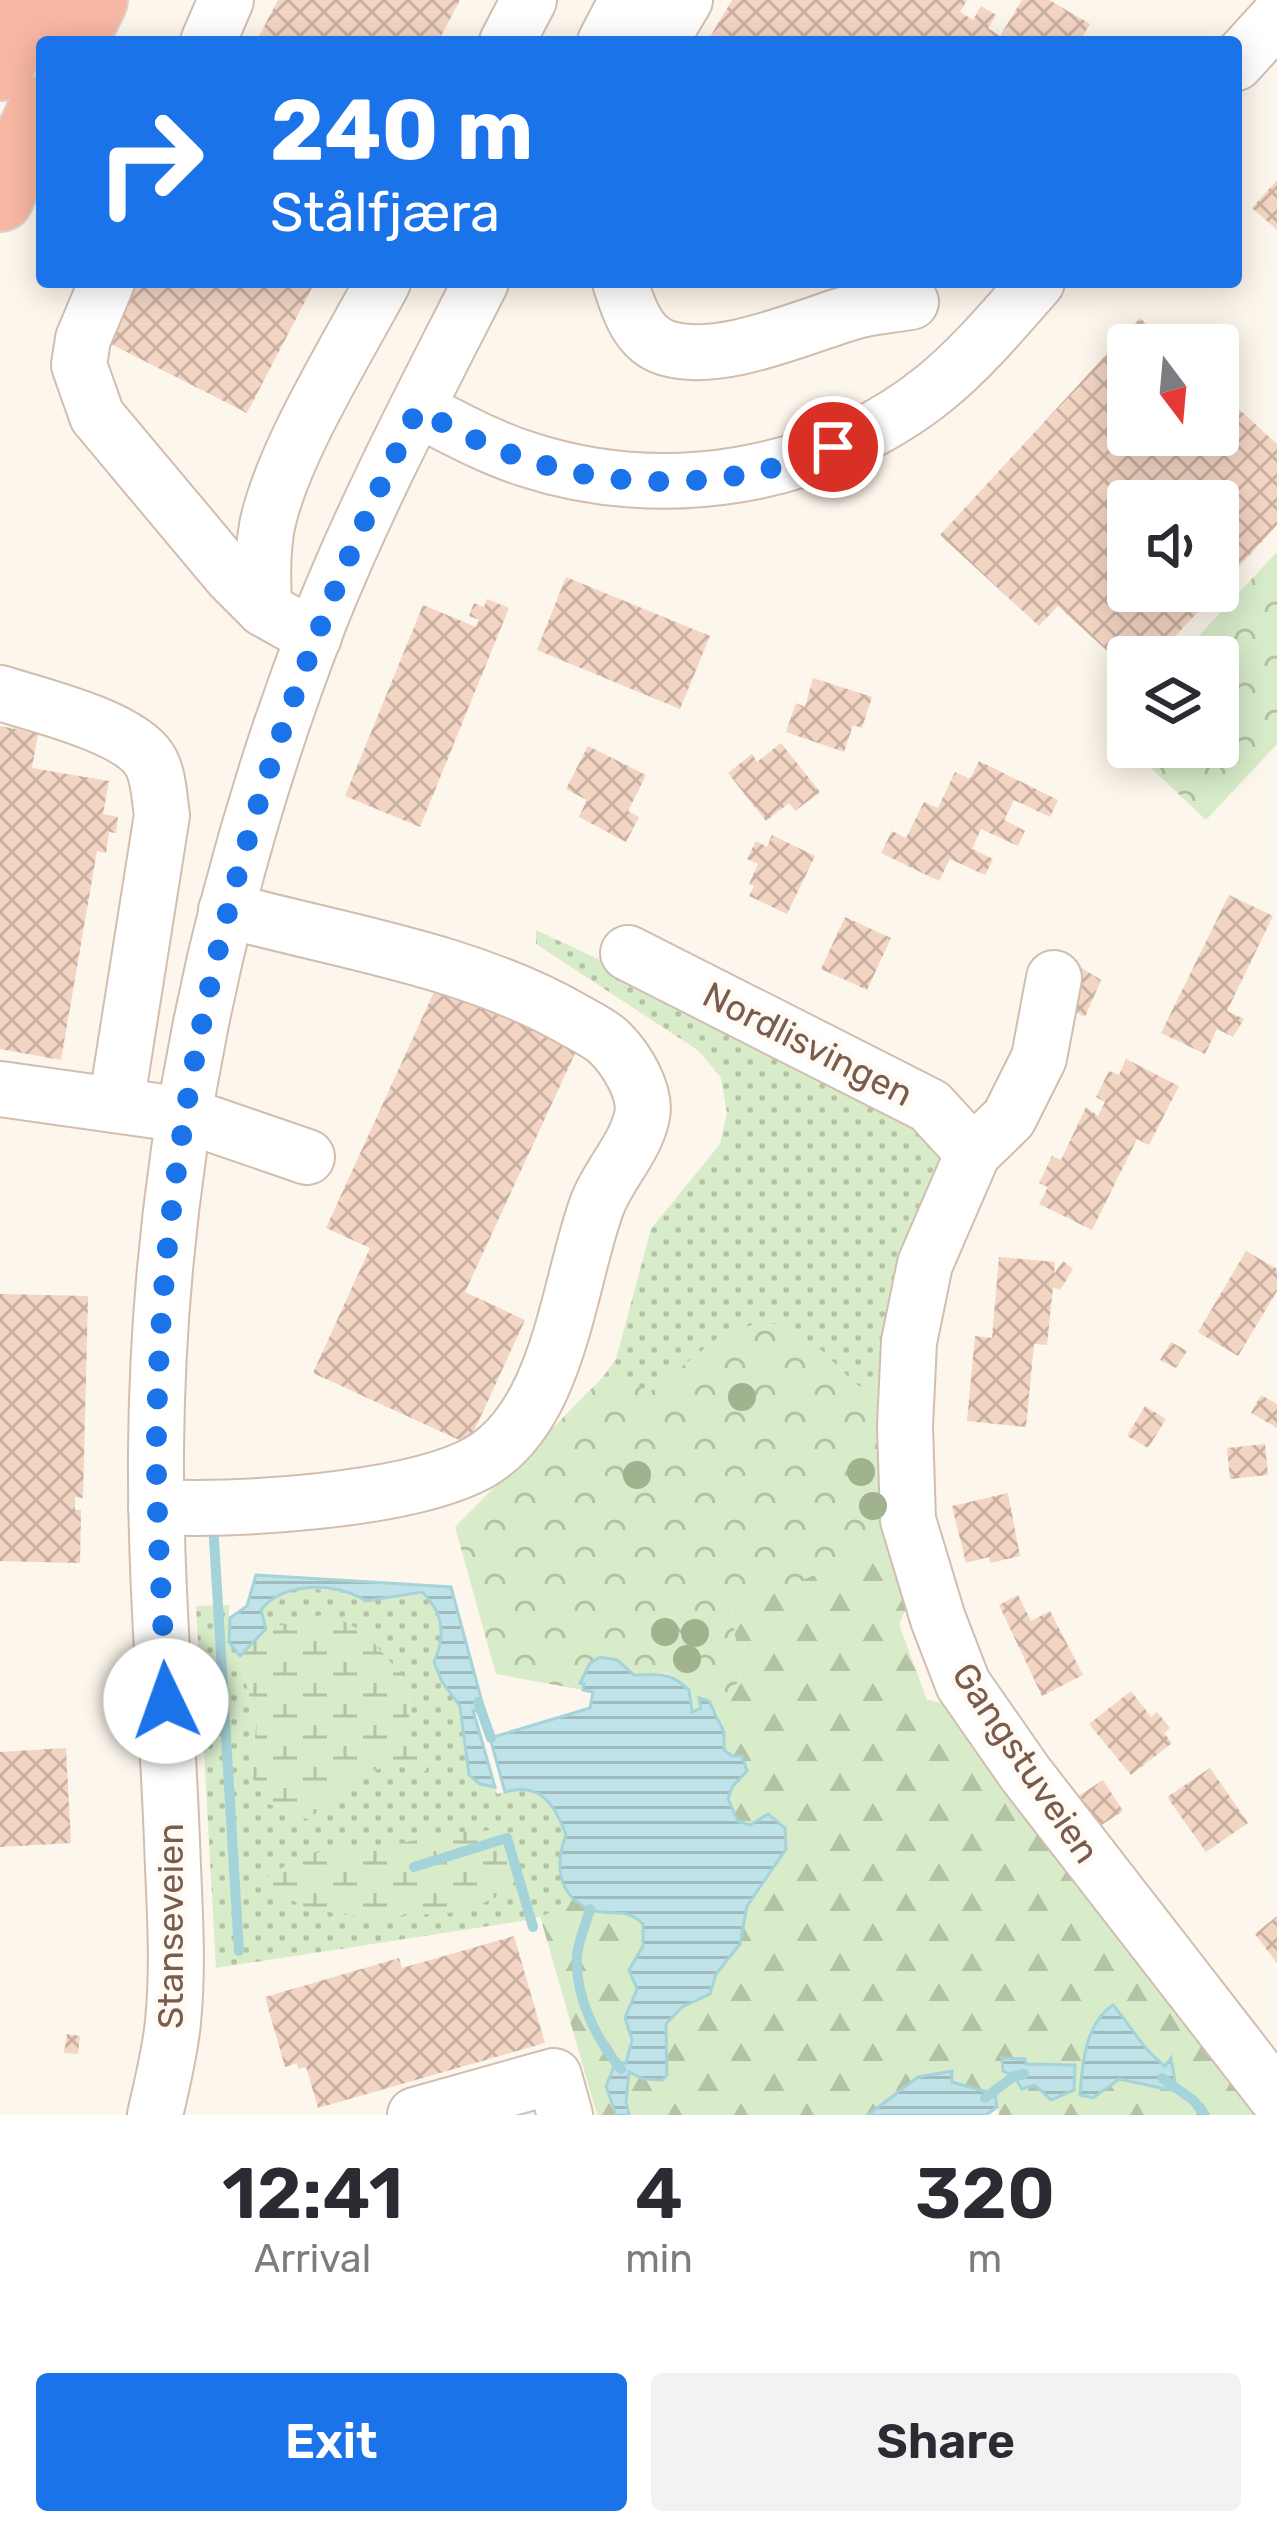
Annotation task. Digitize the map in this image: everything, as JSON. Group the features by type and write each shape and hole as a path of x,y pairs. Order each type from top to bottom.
{"highway":[{"path":"0,67 33,0"},
{"path":"76,36 94,0"},
{"path":"0,198 36,122"}],"street":[{"path":"211,36 226,0"},
{"path":"510,36 529,0"},
{"path":"608,36 627,0"},
{"path":"664,36 685,0"},
{"path":"1242,56 1277,18"},
{"path":"104,288 83,339 79,365 97,416 264,609 314,637"},
{"path":"264,609 262,558 268,521 294,454 380,288"},
{"name":"Stanseveien","path":"155,2115 173,2026 176,1965 156,1507 159,1360 184,1115 203,1002 231,891 314,637 372,500 478,288"},
{"path":"622,288 644,334 664,348 709,351 762,341 910,292 923,365 935,388"},
{"path":"417,410 495,448 565,470 650,483 732,477 811,456 897,415 935,388 1031,288"},
{"path":"0,693 135,743 155,771 162,815 116,1105"},
{"path":"156,1507 293,1502 411,1487 472,1466 514,1436 550,1366 598,1202 642,1119 640,1094 608,1040 531,995 420,961 231,891 157,854"},
{"name":"Nordlisvingen","path":"628,953 930,1106 973,1154"},
{"name":"Gangstuveien","path":"1054,978 1039,1058 1009,1118 973,1154 925,1264 909,1342 908,1520 963,1684 1025,1773 1277,2098"},
{"path":"0,1089 184,1115 308,1156"},
{"path":"415,2115 554,2076 565,2115"}],"green space":[{"path":"1277,552 1277,744 1206,820 1151,768 1239,768 1239,636 1199,636 1221,612 1239,612 1239,593"},
{"path":"536,930 837,1071 949,1149 884,1401 854,1383 821,1350 719,1337 651,1392 603,1377 616,1359 651,1229 720,1144 727,1113 721,1078 699,1051 536,944"},
{"path":"754,1324 783,1324 821,1350 854,1383 884,1401 900,1540 731,1609 741,1676 719,1716 709,1701 699,1700 702,1708 692,1713 689,1690 667,1673 584,1684 583,1690 496,1674 455,1527 603,1377 651,1391 719,1337"},
{"path":"900,1540 915,1590 899,1624 927,1700 967,1708 1268,2115 999,2115 995,2094 952,2082 952,2072 869,2115 629,2115 630,2071 643,2079 658,2078 668,2045 665,2024 682,2007 710,1994 716,1974 740,1944 747,1906 786,1849 784,1828 768,1815 750,1825 738,1821 728,1799 732,1756 724,1750 719,1716 741,1676 731,1609"},
{"path":"294,1588 351,1591 366,1601 422,1591 434,1604 443,1642 442,1682 460,1706 467,1738 464,1752 480,1784 495,1787 497,1794 523,1790 542,1795 561,1822 566,1835 559,1865 571,1894 556,1912 216,1968 196,1606 229,1605 229,1642 240,1656 256,1725 252,1777 268,1804 308,1819 374,1770 406,1767 425,1771 409,1736 410,1684 297,1622 266,1629 261,1610 271,1597"},
{"path":"329,1613 365,1633 410,1684 409,1735 428,1754 426,1771 406,1767 374,1770 348,1785 308,1820 268,1804 252,1777 256,1725 240,1656 266,1629"},
{"path":"507,1829 522,1886 462,1912 365,1918 309,1909 258,1883 305,1853 376,1849 445,1833"},
{"path":"571,1894 643,1924 643,1946 629,1970 637,1989 625,2018 628,2055 606,2086 616,2115 597,2115 540,1916 556,1912"}],"water":[{"path":"256,1575 451,1587 485,1713 473,1710 495,1787 469,1775 460,1706 434,1662 441,1634 438,1616 422,1592 366,1601 340,1590 296,1589 261,1610 266,1629 240,1656 229,1642 230,1618 247,1606"},
{"path":"600,1657 617,1660 634,1675 664,1675 675,1680 689,1690 692,1712 701,1708 699,1698 709,1701 724,1732 724,1750 742,1756 747,1771 728,1799 738,1821 750,1825 768,1814 785,1828 786,1849 747,1906 740,1944 716,1974 710,1994 682,2007 666,2024 667,2075 662,2080 643,2079 629,2072 629,2115 616,2115 606,2086 616,2062 626,2063 632,2040 625,2018 637,1989 629,1970 643,1946 643,1924 623,1913 589,1909 570,1895 561,1877 566,1835 557,1814 537,1793 505,1792 490,1738 590,1708 593,1692 583,1690 580,1683 590,1663"},
{"path":"1113,2005 1157,2060 1165,2066 1171,2058 1175,2081 1171,2090 1119,2079 1093,2098 1080,2095 1090,2035"},
{"path":"1002,2058 1025,2059 1026,2064 1075,2065 1074,2090 1051,2100 1035,2085 1022,2089 1014,2076 1003,2071"},
{"path":"952,2071 952,2082 995,2094 997,2107 986,2115 868,2115 918,2077"}],"building":[{"path":"278,0 460,0 441,36 259,36"},
{"path":"732,0 967,0 960,12 973,20 981,6 996,15 988,28 1000,36 711,36"},
{"path":"1022,0 1049,0 1090,24 1083,36 1000,36"},
{"path":"1277,180 1277,230 1252,208"},
{"path":"129,288 312,288 247,413 103,340"},
{"path":"1107,354 1107,456 1239,456 1239,409 1277,444 1277,525 1239,566 1239,480 1107,480 1107,612 1198,612 1175,636 1107,636 1107,651 1058,606 1039,626 940,535"},
{"path":"566,577 710,636 680,709 537,650"},
{"path":"487,599 509,608 420,827 345,796 423,605 476,627 479,620 469,616 474,603 484,607"},
{"path":"813,678 872,697 862,728 853,725 844,752 786,732 796,703 805,707"},
{"path":"0,726 38,733 32,768 109,781 103,814 118,817 116,833 109,832 106,853 97,851 61,1060 0,1049"},
{"path":"781,743 820,792 795,811 789,803 766,821 728,773 752,754 757,762"},
{"path":"588,746 646,775 628,811 639,817 626,842 579,817 587,800 566,789"},
{"path":"979,761 1058,800 1050,817 1014,800 1004,820 1025,831 1018,846 981,829 972,849 993,859 985,875 950,859 939,881 881,853 892,831 906,838 924,802 938,808 955,772 970,779"},
{"path":"772,835 815,856 787,914 749,896 758,864 747,859 756,841 767,847"},
{"path":"1229,895 1273,916 1227,1011 1244,1019 1233,1037 1217,1029 1205,1054 1161,1033"},
{"path":"845,917 891,938 867,990 821,969"},
{"path":"1079,966 1101,980 1085,1017 1061,1004"},
{"path":"438,983 578,1047 465,1292 525,1320 468,1444 313,1373 370,1248 326,1228"},
{"path":"1126,1059 1179,1086 1149,1145 1137,1139 1092,1230 1039,1204 1048,1187 1039,1183 1052,1156 1061,1160 1086,1107 1098,1116 1105,1102 1096,1097 1109,1071 1119,1075"},
{"path":"1246,1251 1277,1269 1277,1291 1238,1356 1198,1332"},
{"path":"999,1257 1055,1262 1054,1274 1063,1261 1073,1269 1060,1290 1053,1287 1047,1345 1034,1344 1026,1427 967,1421 975,1336 992,1338"},
{"path":"0,1294 88,1296 83,1498 75,1497 75,1510 81,1510 80,1563 0,1561"},
{"path":"1171,1342 1187,1351 1176,1368 1160,1360"},
{"path":"1261,1395 1277,1404 1277,1428 1251,1413"},
{"path":"1145,1406 1166,1419 1148,1448 1127,1436"},
{"path":"1265,1444 1268,1475 1230,1479 1227,1448"},
{"path":"1008,1493 1020,1556 966,1563 952,1506"},
{"path":"1018,1595 1031,1621 1050,1611 1083,1675 1042,1696 999,1605"},
{"path":"1131,1691 1151,1717 1157,1712 1170,1728 1164,1733 1172,1743 1131,1775 1089,1724"},
{"path":"66,1748 71,1843 0,1847 0,1752"},
{"path":"1210,1768 1248,1823 1206,1852 1167,1797"},
{"path":"1103,1780 1123,1811 1091,1832 1071,1801"},
{"path":"1277,1916 1277,1963 1255,1934"},
{"path":"514,1936 545,2043 318,2108 306,2067 298,2069 297,2063 285,2067 265,1997 399,1958 402,1968"},
{"path":"67,2034 80,2036 78,2054 64,2053"}],"waterway":[{"path":"213,1523 239,1951"},
{"path":"478,1702 491,1738"},
{"path":"414,1867 507,1838 533,1927"},
{"path":"590,1909 578,1950 580,1987 596,2031 621,2069"},
{"path":"985,2098 1024,2074"},
{"path":"1162,2078 1205,2115"}],"route":[{"path":"166,1701 156,1507 159,1360 177,1161 203,1002 236,873 292,694 372,500 417,410 527,460 650,483 732,477 833,447"}]}
